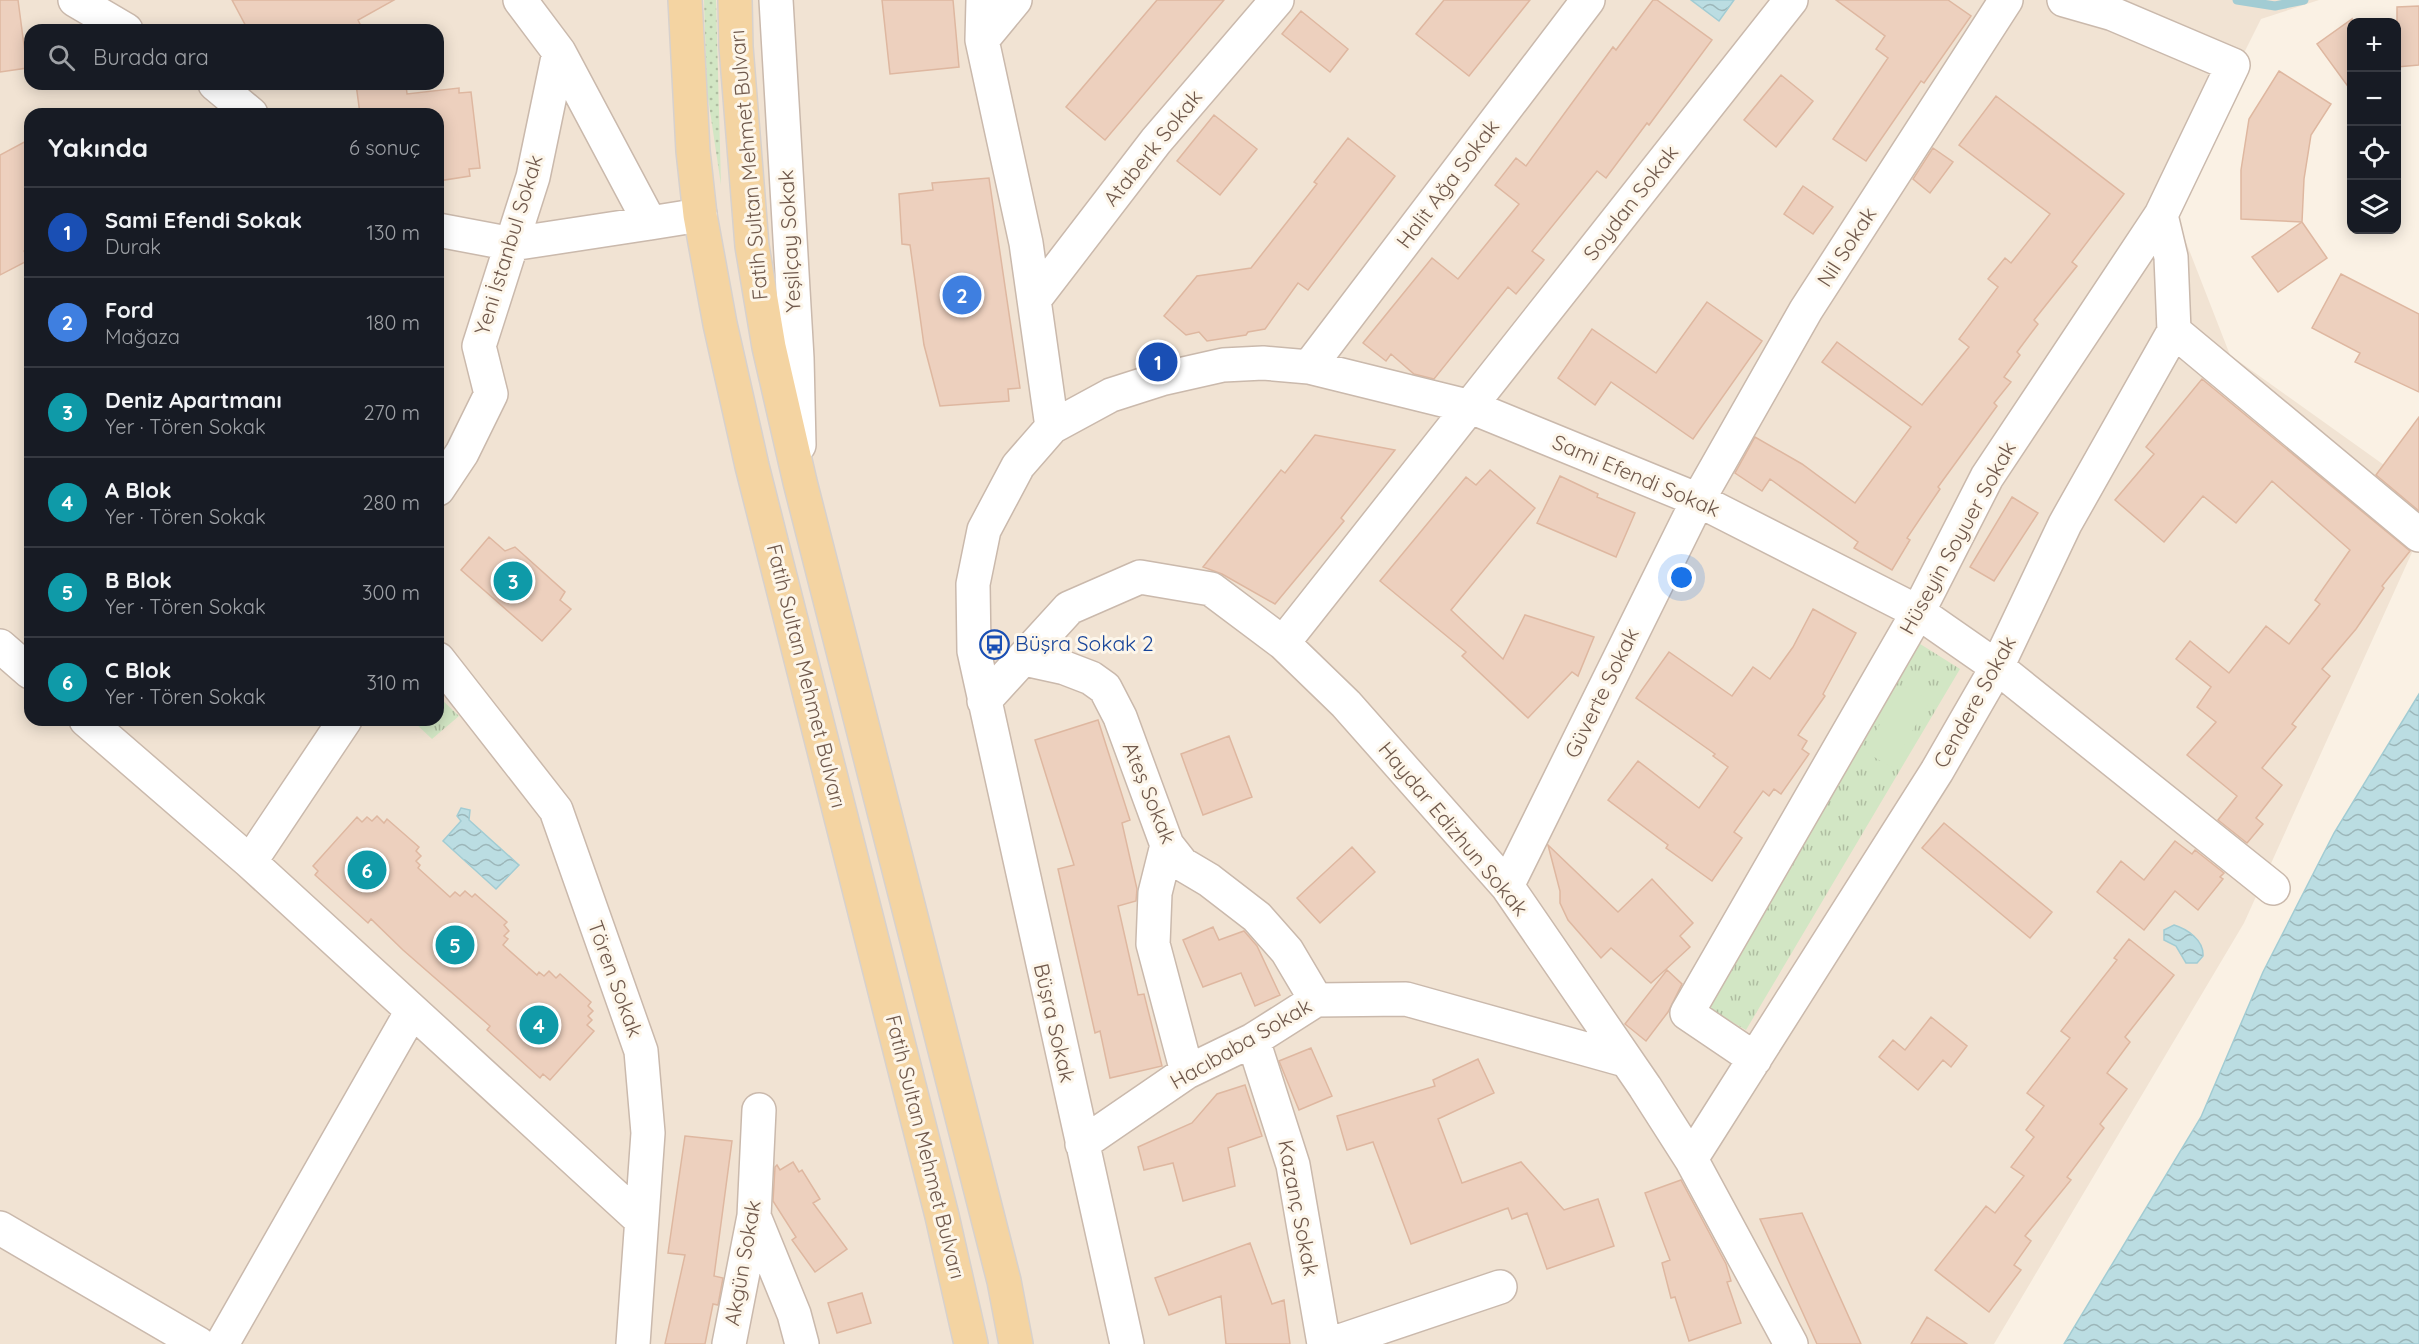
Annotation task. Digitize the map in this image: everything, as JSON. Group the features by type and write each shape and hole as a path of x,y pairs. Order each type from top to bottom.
{"main road":[{"name":"Fatih Sultan Mehmet Bulvarı","path":"685,0 693,151 700,215 720,324 752,466 942,1216 971,1344"},
{"name":"Fatih Sultan Mehmet Bulvarı","path":"735,0 736,47 752,246 769,347 800,482 1004,1281 1016,1344"}],"street":[{"path":"75,0 116,24"},
{"path":"520,0 559,52 650,223"},
{"name":"Yeşilçay Sokak","path":"776,0 797,358 800,482"},
{"path":"983,0 982,40 1026,243 1052,427"},
{"path":"982,40 1015,0"},
{"name":"Ataberk Sokak","path":"1034,300 1156,141 1277,0"},
{"name":"Halit Ağa Sokak","path":"1309,367 1588,0"},
{"name":"Soydan Sokak","path":"1284,643 1791,0"},
{"name":"Nil Sokak","path":"1698,500 1806,310 2006,0"},
{"name":"Hüseyin Soyuer Sokak","path":"1755,1059 1687,1013 1918,612 1987,477 2161,215 2233,65 2113,14 2064,0"},
{"name":"Yeni İstanbul Sokak","path":"444,480 462,453 491,394 478,346 533,177 559,52"},
{"path":"222,90 244,108"},
{"path":"444,231 512,244 700,215"},
{"path":"2161,215 2171,257 2174,331 2419,535"},
{"name":"Cendere Sokak","path":"1691,1159 1937,771 1997,667 2065,524 2174,331"},
{"name":"Sami Efendi Sokak","path":"984,701 974,651 973,584 984,530 1018,466 1052,427 1111,395 1161,379 1223,365 1263,363 1309,367 1471,407 1698,500 1918,612 1997,667 2273,888"},
{"name":"Güverte Sokak","path":"1507,886 1698,500"},
{"name":"Haydar Edizhun Sokak","path":"984,701 1069,608 1140,577 1212,589 1284,643 1346,704 1507,886 1645,1087 1691,1159 1791,1344"},
{"path":"0,646 24,667"},
{"name":"Ateş Sokak","path":"1024,659 1065,668 1091,678 1105,688 1120,717 1167,845 1182,864 1209,880 1257,917 1287,951 1316,1000"},
{"name":"Tören Sokak","path":"444,667 556,810 641,1051 648,1133 640,1219 633,1344"},
{"name":"Büşra Sokak","path":"984,701 1127,1344"},
{"path":"93,726 250,862 640,1219"},
{"path":"250,862 341,726"},
{"path":"1167,845 1155,892 1153,944 1188,1072"},
{"name":"Hacıbaba Sokak","path":"1082,1144 1188,1072 1253,1040 1316,1000 1406,999 1625,1060"},
{"path":"222,1344 412,1011"},
{"name":"Kazanç Sokak","path":"1253,1040 1293,1165 1324,1344"},
{"name":"Akgün Sokak","path":"729,1344 754,1216 759,1110"},
{"path":"754,1216 794,1314 802,1344"},
{"path":"0,1228 199,1344"},
{"path":"1331,1344 1500,1287"}],"shaded area":[{"path":"0,0 2319,0 2261,19 2170,201 2230,355 2419,490 2419,537 2244,923 1994,1344 0,1344"}],"green space":[{"path":"704,0 716,0 721,185 707,91"},
{"path":"1917,642 1960,669 1746,1030 1702,1005"},
{"path":"1903,685 1930,701 1891,767 1864,751"},
{"path":"444,702 459,716 432,739 418,726 444,726"}],"water":[{"path":"1691,0 1734,0 1719,21"},
{"path":"2419,694 2419,1344 2064,1344 2201,1117 2263,972 2334,833"},
{"path":"461,808 470,810 469,820 519,865 496,889 443,841 461,821 457,816"},
{"path":"2174,925 2189,932 2198,940 2203,956 2197,963 2186,963 2176,946 2164,940 2164,930"}],"building":[{"path":"0,0 18,0 24,45 24,68 0,72"},
{"path":"232,0 394,0 358,20 360,24 245,24"},
{"path":"882,0 953,0 959,67 890,74"},
{"path":"1157,0 1224,0 1105,140 1066,107"},
{"path":"1444,0 1530,0 1469,76 1416,34"},
{"path":"1653,0 1657,0 1712,40 1649,125 1647,123 1606,178 1597,171 1532,251 1544,260 1516,294 1508,287 1434,379 1414,374 1391,354 1386,361 1363,343 1432,258 1458,279 1519,204 1495,185 1516,158 1526,166 1613,47 1616,50"},
{"path":"1836,0 1948,0 1971,16 1924,83 1921,81 1866,161 1833,139 1888,58 1876,49 1885,36"},
{"path":"2419,6 2419,65 2401,67 2401,18 2397,18 2397,7"},
{"path":"1301,11 1348,49 1330,72 1282,34"},
{"path":"2347,23 2347,85 2317,44"},
{"path":"2279,71 2331,104 2311,135 2304,179 2302,222 2241,219 2241,170 2249,119"},
{"path":"1781,75 1813,101 1776,147 1744,120"},
{"path":"459,88 459,93 471,92 480,168 469,169 470,176 444,180 444,108 359,108 357,90 407,90 407,94"},
{"path":"1996,96 2124,194 2072,262 2077,266 2034,320 2038,324 2017,352 2020,355 2004,377 2011,382 1994,403 1997,406 1938,487 1940,489 1907,538 1910,540 1892,570 1854,548 1858,542 1770,479 1762,491 1735,473 1755,437 1802,464 1855,503 1911,427 1822,362 1837,342 1922,405 1969,347 1959,339 1998,287 1988,279 2005,258 2011,263 2050,214 1959,145"},
{"path":"1214,115 1257,149 1220,195 1177,161"},
{"path":"1348,138 1395,176 1308,290 1298,283 1265,329 1248,332 1246,335 1207,341 1199,332 1186,335 1164,316 1197,276 1251,268 1317,184 1314,182"},
{"path":"24,142 24,263 0,275 0,155"},
{"path":"1933,148 1953,162 1930,193 1913,179"},
{"path":"989,178 1020,388 1008,389 1009,401 940,406 924,345 910,245 902,244 899,194 933,190 932,183"},
{"path":"1803,186 1833,207 1813,234 1784,214"},
{"path":"2302,222 2327,258 2278,292 2252,257"},
{"path":"2341,274 2419,314 2419,392 2355,362 2360,353 2312,328"},
{"path":"1707,302 1762,341 1693,439 1611,382 1595,405 1558,378 1592,329 1656,373"},
{"path":"2202,379 2410,551 2382,586 2384,588 2356,629 2322,669 2330,676 2292,724 2296,727 2262,768 2282,785 2256,818 2263,824 2247,843 2218,820 2237,796 2187,755 2216,722 2197,707 2211,687 2176,659 2190,641 2229,673 2266,626 2289,644 2320,604 2315,600 2350,550 2272,481 2236,523 2203,496 2164,542 2115,500 2154,454 2146,447"},
{"path":"2419,417 2419,511 2376,475"},
{"path":"1315,435 1395,450 1341,518 1344,521 1275,604 1222,574 1203,567 1281,470 1285,473"},
{"path":"1490,470 1535,508 1451,610 1503,659 1525,615 1594,637 1578,676 1572,672 1528,718 1462,656 1466,652 1380,581 1466,477 1476,485"},
{"path":"1560,476 1598,494 1597,497 1635,513 1616,557 1537,523"},
{"path":"2012,497 2038,513 1994,581 1970,567"},
{"path":"489,537 505,551 515,547 565,592 560,600 571,609 542,641 461,570"},
{"path":"1813,609 1856,633 1823,694 1825,696 1798,735 1807,741 1802,749 1809,754 1781,794 1774,789 1769,796 1763,791 1734,832 1742,838 1712,881 1666,848 1668,845 1608,800 1638,761 1699,808 1728,767 1713,756 1715,754 1636,698 1669,652 1732,696 1753,667 1770,679 1793,647"},
{"path":"1098,720 1130,820 1122,823 1137,889 1136,901 1118,906 1138,995 1144,994 1162,1066 1110,1078 1100,1031 1095,1033 1058,869 1074,865 1035,740"},
{"path":"1229,736 1252,797 1203,815 1181,754"},
{"path":"377,816 384,823 387,819 419,847 416,851 421,856 416,861 420,865 418,868 450,897 455,892 460,896 465,891 472,897 475,894 507,922 504,925 509,931 504,936 508,939 503,945 537,975 539,972 544,976 549,971 556,978 560,974 591,1002 588,1006 593,1011 588,1016 592,1020 587,1025 594,1031 550,1080 543,1074 540,1078 487,1030 490,1026 371,919 368,923 315,875 318,871 313,866 357,817 362,822 367,817 372,821"},
{"path":"1944,823 2052,912 2030,938 1922,848"},
{"path":"2175,841 2192,854 2195,850 2224,873 2220,877 2223,879 2198,910 2175,891 2144,930 2097,892 2121,861 2144,880"},
{"path":"1548,845 1618,912 1652,879 1693,923 1680,936 1690,947 1651,983 1611,948 1601,958 1568,920 1560,903 1560,891"},
{"path":"1352,847 1375,872 1320,923 1297,898"},
{"path":"1213,927 1219,940 1244,931 1257,946 1280,995 1255,1006 1241,973 1203,987 1183,940"},
{"path":"2129,939 2174,975 2125,1037 2130,1042 2107,1073 2127,1089 2100,1124 2104,1128 2067,1177 2071,1180 2025,1236 2031,1241 2014,1265 2021,1270 1989,1312 1935,1270 1986,1206 1995,1213 2024,1176 2011,1167 2034,1137 2026,1130 2044,1106 2027,1093 2070,1038 2061,1031 2117,960 2114,958"},
{"path":"1667,970 1682,984 1668,1012 1646,1041 1625,1024"},
{"path":"1931,1017 1967,1046 1951,1067 1943,1060 1918,1090 1879,1057 1893,1040 1905,1050"},
{"path":"1311,1048 1332,1096 1299,1110 1279,1061"},
{"path":"1478,1059 1494,1093 1438,1119 1462,1183 1521,1162 1564,1210 1598,1199 1614,1246 1547,1269 1527,1213 1512,1219 1508,1208 1411,1244 1373,1142 1347,1150 1337,1116 1435,1086 1433,1080"},
{"path":"1245,1085 1262,1136 1228,1148 1235,1186 1183,1201 1173,1163 1144,1170 1138,1147 1192,1123 1217,1094"},
{"path":"685,1136 732,1141 714,1276 723,1278 718,1305 713,1304 705,1344 665,1344 685,1255 668,1253"},
{"path":"793,1162 799,1172 802,1170 820,1199 813,1203 847,1249 815,1272 792,1240 796,1237 773,1201 775,1167 777,1165 780,1170"},
{"path":"1681,1180 1726,1264 1731,1281 1727,1282 1741,1323 1689,1341 1675,1297 1671,1298 1662,1263 1670,1260 1645,1193"},
{"path":"1802,1213 1861,1344 1817,1344 1760,1219"},
{"path":"1250,1243 1272,1304 1284,1300 1290,1344 1226,1344 1221,1296 1169,1315 1155,1278"},
{"path":"862,1293 871,1323 837,1333 828,1303"},
{"path":"1927,1317 1967,1344 1911,1344"}],"waterway":[{"path":"2237,0 2275,6 2304,0"}],"place":[{"name":"Ford","path":"962,295"},
{"name":"Sami Efendi Sokak","path":"1158,362"},
{"name":"Deniz Apartmanı","path":"513,581"},
{"name":"Büşra Sokak 2","path":"994,644"},
{"name":"C Blok","path":"367,870"},
{"name":"B Blok","path":"455,945"},
{"name":"A Blok","path":"539,1025"}]}
